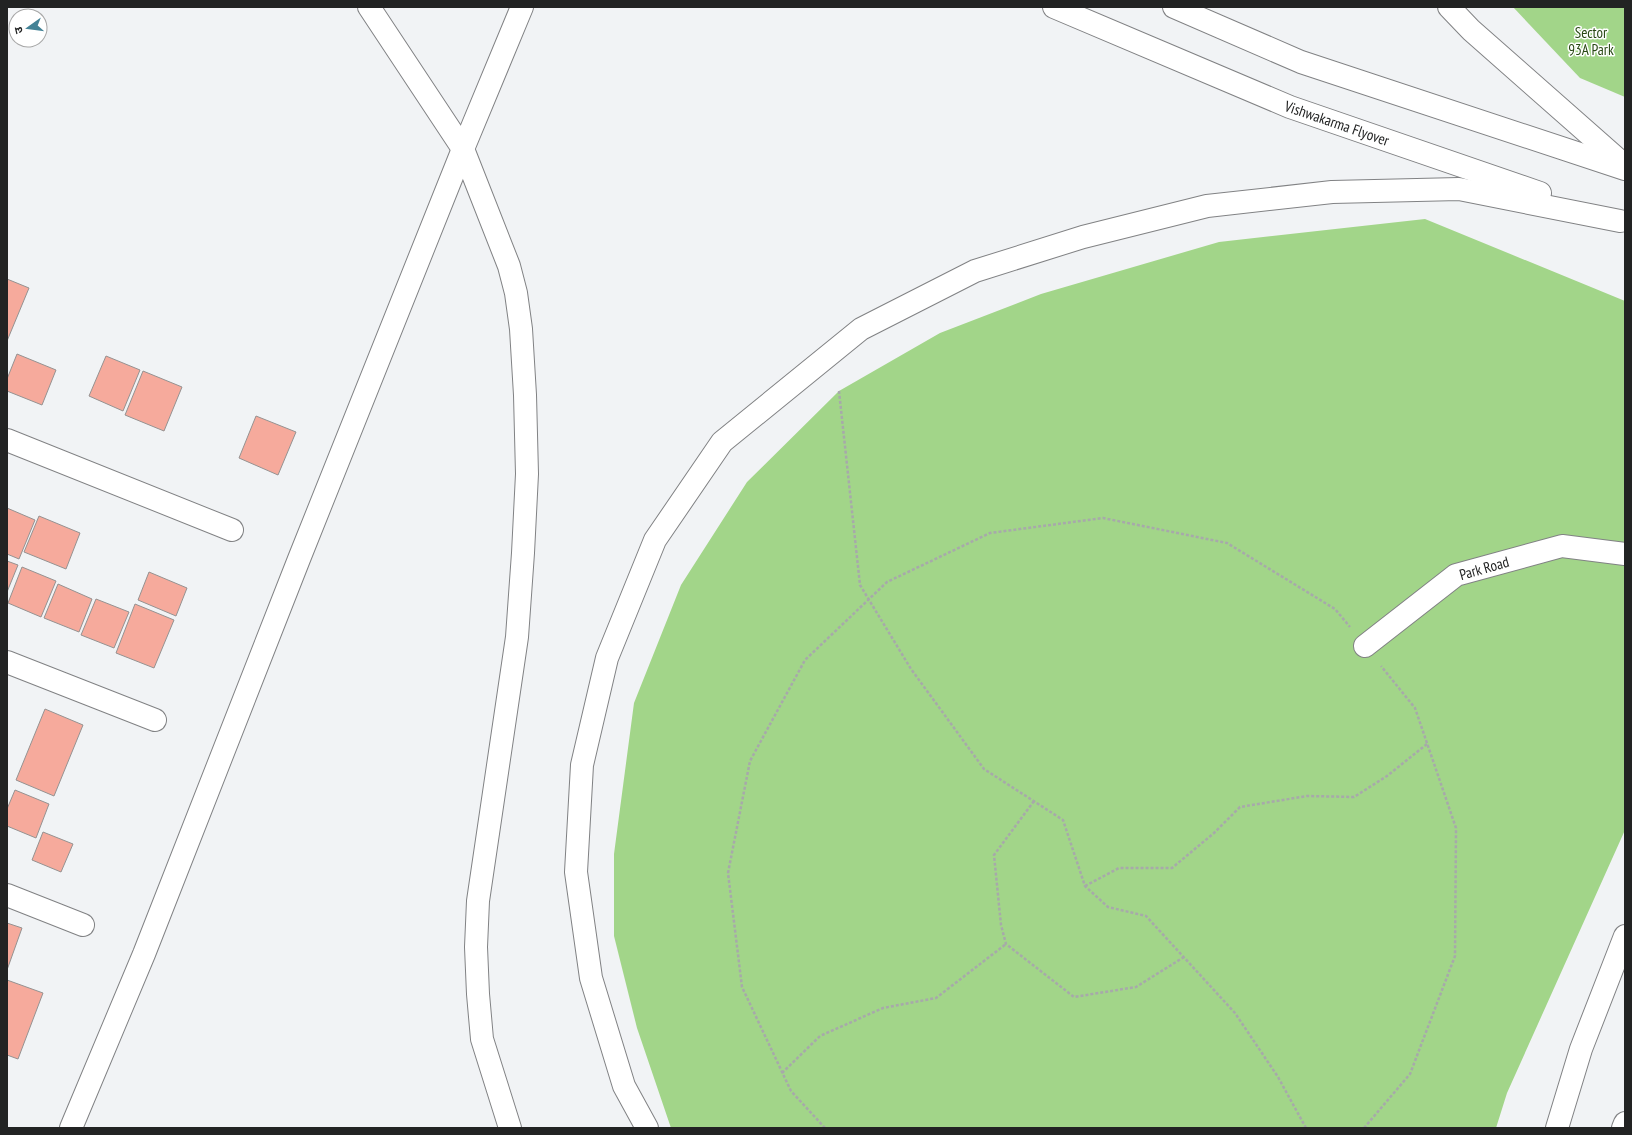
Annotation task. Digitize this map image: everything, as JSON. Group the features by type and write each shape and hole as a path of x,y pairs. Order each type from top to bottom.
{"main road":[{"path":"369,7 463,149 509,266 516,293 521,329 525,395 527,474 517,637 478,901 476,947 482,1039 510,1128"},
{"path":"71,1128 144,954 299,559 463,149 522,7"},
{"name":"Vishwakarma Flyover","path":"1054,7 1290,107 1623,222"},
{"path":"1174,7 1301,62 1625,169"},
{"path":"1449,7 1471,30 1625,166"},
{"path":"647,1128 624,1086 591,978 576,872 582,765 607,658 655,540 722,442 861,329 975,271 1083,237 1207,206 1332,192 1459,188 1623,222"},
{"path":"7,440 232,530"},
{"name":"Park Road","path":"1365,646 1456,575 1562,546 1625,554"},
{"path":"7,662 155,720"},
{"path":"7,896 84,926"},
{"path":"1557,1128 1581,1049 1625,936"},
{"path":"1623,1128 1625,1123"}],"path":[{"path":"838,391 860,585 911,669 984,769 1063,820 1085,886 1108,907 1146,916 1235,1013 1278,1077 1306,1128"},
{"path":"825,1128 791,1091 742,987 728,873 750,760 805,660 888,582 990,533 1103,518 1227,543 1336,609 1415,708 1456,828 1455,956 1410,1074 1364,1128"},
{"path":"1085,886 1119,868 1172,868 1214,833 1240,807 1307,796 1354,797 1387,776 1427,744"},
{"path":"1034,801 994,855 1001,925 1006,944 1074,997 1136,987 1184,957"},
{"path":"782,1072 820,1036 883,1008 936,998 1006,944"}],"green space":[{"name":"Sector 93A Park","path":"1513,7 1625,7 1625,97 1580,78"},
{"path":"1425,219 1625,301 1625,830 1507,1093 1496,1128 671,1128 637,1028 614,936 614,854 634,703 681,585 747,482 839,391 940,333 1041,294 1219,242"}],"building":[{"path":"7,279 29,288 7,341"},
{"path":"17,354 56,370 42,405 7,391 7,379"},
{"path":"106,356 140,370 123,411 89,396"},
{"path":"143,371 182,387 164,431 125,415"},
{"path":"256,416 296,432 278,475 239,458"},
{"path":"7,508 35,520 19,559 7,554"},
{"path":"39,516 80,533 66,569 24,552"},
{"path":"7,561 18,565 7,592"},
{"path":"22,567 56,581 41,617 8,603"},
{"path":"149,572 187,588 176,616 138,600"},
{"path":"58,584 92,599 79,632 44,618"},
{"path":"96,599 129,612 114,648 81,635"},
{"path":"135,604 174,620 154,668 116,653"},
{"path":"45,709 83,725 54,796 16,780"},
{"path":"15,790 49,804 36,838 7,826 7,809"},
{"path":"43,832 73,844 61,872 32,860"},
{"path":"7,923 22,928 7,970"},
{"path":"7,980 43,993 18,1059 7,1055"}]}
